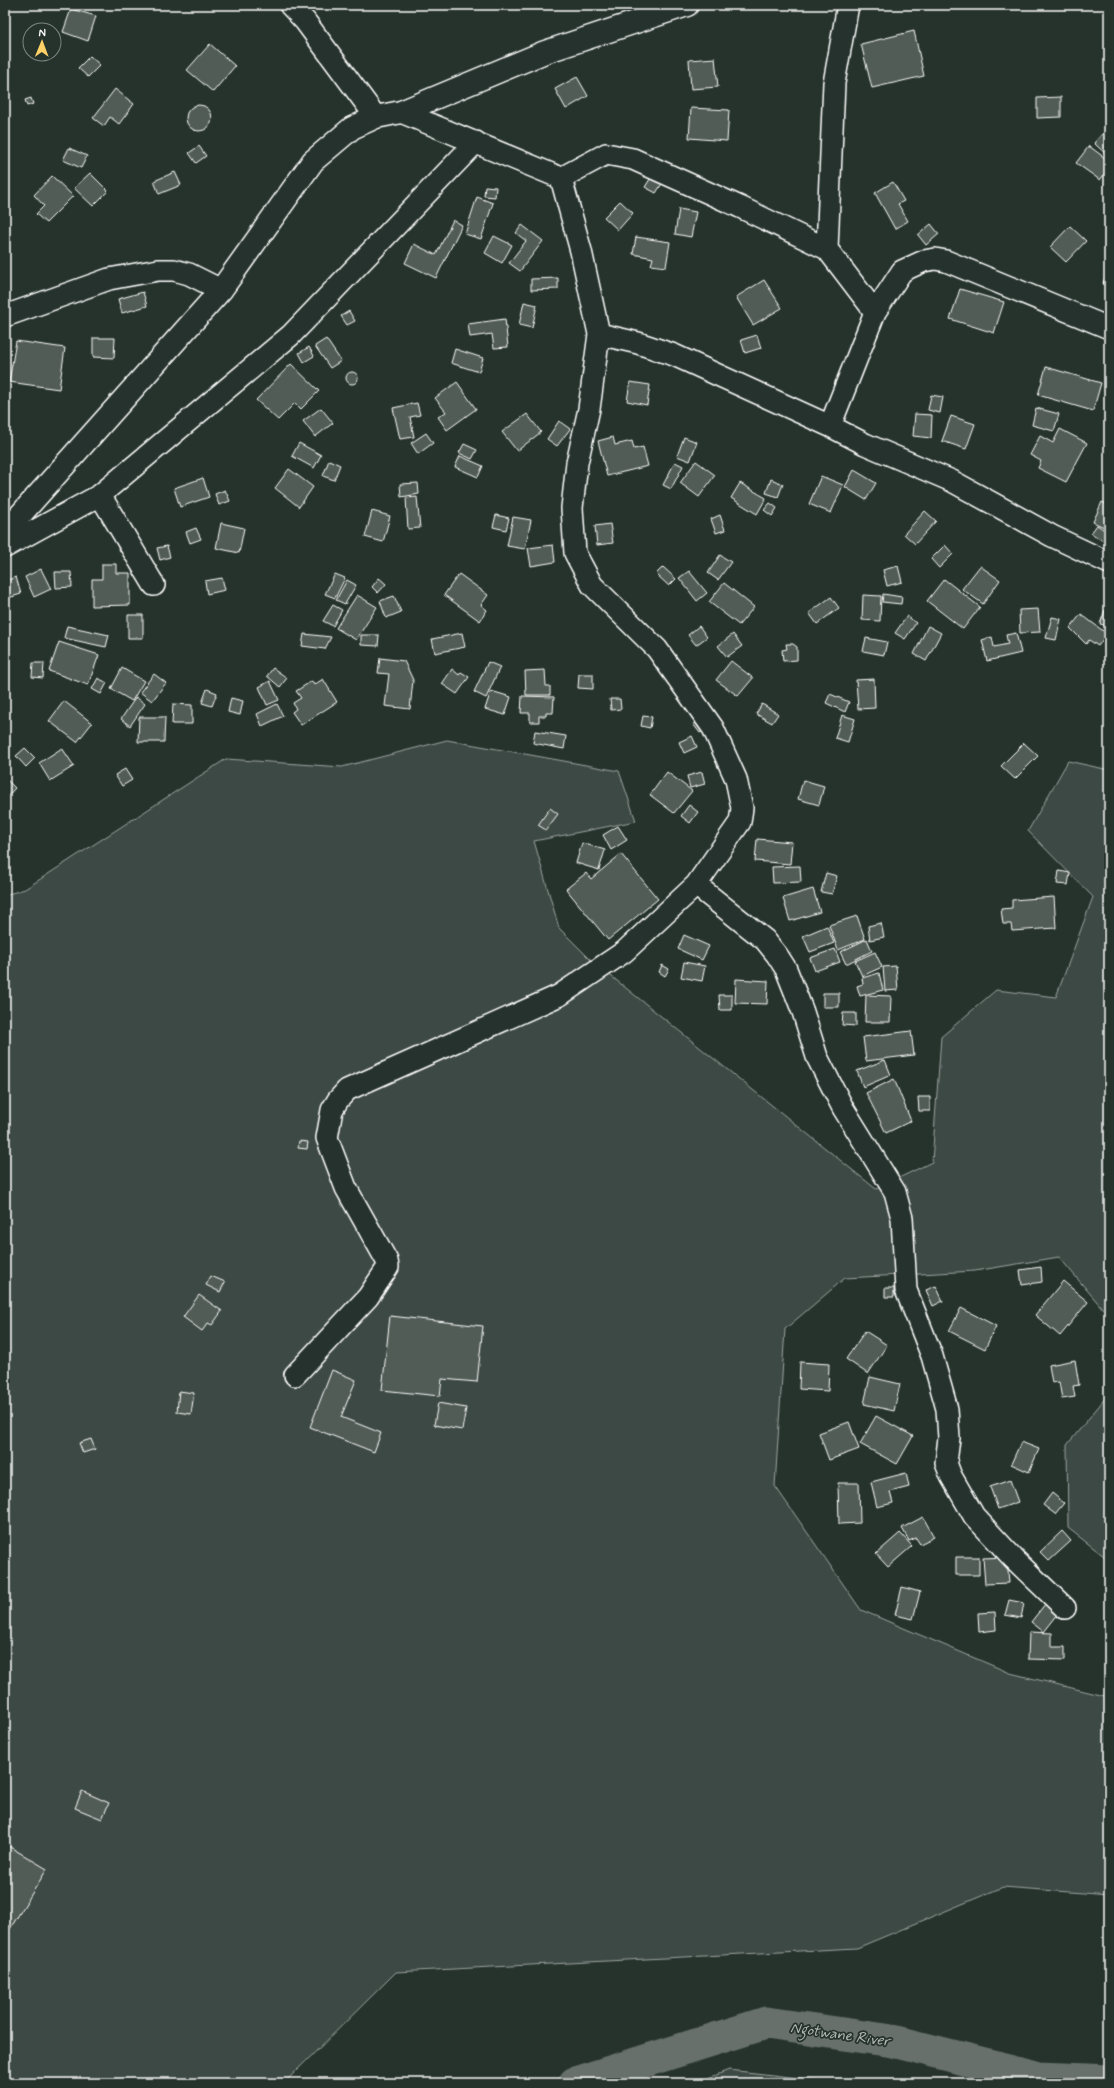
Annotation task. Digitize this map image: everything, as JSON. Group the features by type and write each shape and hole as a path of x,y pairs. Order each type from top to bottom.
{"street":[{"path":"290,5 304,21 376,117"},
{"path":"827,249 834,84 848,5"},
{"path":"5,532 221,290 313,161 352,128 376,117 401,112 545,52 680,6"},
{"path":"401,112 562,178"},
{"path":"5,547 100,495 291,335 476,142"},
{"path":"562,178 606,154 633,159 753,213 827,249 875,312"},
{"path":"295,1376 368,1297 388,1267 387,1261 346,1188 327,1138 328,1123 338,1100 347,1090 560,995 624,952 696,885 740,822 742,808 736,779 712,728 657,649 592,585 575,553 572,508 577,463 589,409 599,334 581,251 562,178"},
{"path":"830,426 875,312 902,271 924,261 935,259 946,261 1109,328"},
{"path":"5,316 109,279 158,270 174,270 189,274 221,290"},
{"path":"599,334 638,343 674,355 830,426 865,444 952,481 1052,536 1109,563"},
{"path":"100,495 154,585"},
{"path":"696,885 765,940 777,954 786,969 803,1012 817,1057 843,1108 895,1192 902,1218 906,1290 932,1356 947,1409 949,1433 946,1463 951,1476 974,1516 1014,1559 1065,1608"}],"shaded area":[{"path":"447,740 619,771 636,821 534,841 559,928 591,960 876,1189 932,1162 941,1037 996,990 1056,997 1093,897 1028,831 1068,761 1109,770 1109,1316 1059,1257 975,1271 845,1278 785,1329 775,1486 861,1610 1010,1673 1109,1697 1109,1895 1003,1887 857,1948 396,1972 284,2083 5,2083 5,895 25,889 226,759 342,767"},
{"path":"1109,1358 1109,1560 1068,1528 1067,1445 1107,1396"},
{"path":"729,2070 842,2083 696,2083"}],"building":[{"path":"71,9 96,16 88,41 63,32"},
{"path":"914,31 924,76 872,88 861,44"},
{"path":"210,44 235,66 213,92 187,70"},
{"path":"90,56 100,65 88,77 78,68"},
{"path":"715,58 718,87 691,89 689,60"},
{"path":"577,77 588,96 566,109 555,89"},
{"path":"115,89 134,104 119,124 110,117 104,126 93,118"},
{"path":"1061,97 1061,117 1037,118 1037,98"},
{"path":"31,98 33,104 27,106 25,100"},
{"path":"199,105 208,109 212,118 208,127 199,131 190,127 186,118 190,109"},
{"path":"691,108 729,110 727,141 689,138"},
{"path":"1103,133 1109,138 1109,157 1094,143"},
{"path":"199,146 206,156 196,163 189,153"},
{"path":"1089,146 1109,161 1109,168 1100,180 1076,163"},
{"path":"69,148 87,156 81,168 63,160"},
{"path":"175,172 181,185 159,194 154,181"},
{"path":"90,173 108,191 93,206 74,188"},
{"path":"52,176 73,196 46,223 36,214 44,206 34,195"},
{"path":"652,176 663,182 656,193 645,187"},
{"path":"893,182 904,201 898,204 908,221 895,229 875,193"},
{"path":"485,186 496,187 495,197 484,196"},
{"path":"477,197 493,203 481,239 465,234"},
{"path":"620,201 633,213 618,230 604,217"},
{"path":"679,209 696,212 691,237 675,234"},
{"path":"453,220 462,225 436,278 405,263 414,244 436,255"},
{"path":"931,224 939,234 926,245 918,235"},
{"path":"522,225 543,241 520,271 509,263 526,241 516,233"},
{"path":"1070,226 1086,241 1066,262 1050,247"},
{"path":"494,236 512,245 502,263 485,253"},
{"path":"636,237 670,242 666,267 651,265 653,258 633,254"},
{"path":"1109,268 1109,286 1103,283"},
{"path":"558,278 558,289 531,290 531,279"},
{"path":"764,280 782,308 753,325 736,297"},
{"path":"960,289 1004,302 994,333 950,319"},
{"path":"143,292 147,306 122,313 118,299"},
{"path":"524,302 537,305 532,328 519,325"},
{"path":"349,311 355,321 347,325 341,316"},
{"path":"505,319 508,347 494,348 492,334 470,337 468,324"},
{"path":"757,335 761,348 745,353 741,340"},
{"path":"93,338 115,338 114,358 93,357"},
{"path":"326,339 341,361 330,368 315,346"},
{"path":"16,341 65,348 59,389 9,382"},
{"path":"309,347 314,356 304,362 299,353"},
{"path":"455,349 483,358 479,372 451,363"},
{"path":"291,364 319,391 301,409 295,403 278,420 256,400"},
{"path":"1046,367 1101,383 1093,411 1038,395"},
{"path":"350,372 354,372 358,378 354,384 350,384 346,380 346,376"},
{"path":"457,382 476,409 447,430 438,417 446,412 435,398"},
{"path":"630,382 650,385 647,405 627,401"},
{"path":"931,395 943,397 940,413 928,410"},
{"path":"417,403 420,415 410,417 414,437 400,439 393,408"},
{"path":"321,408 333,423 315,437 303,421"},
{"path":"1036,408 1059,414 1054,431 1032,425"},
{"path":"527,414 541,432 517,451 502,432"},
{"path":"915,414 932,415 931,438 913,436"},
{"path":"951,416 975,424 966,449 942,441"},
{"path":"559,421 570,429 557,446 547,439"},
{"path":"1060,429 1087,443 1066,482 1038,468 1041,461 1030,455 1040,436 1053,443"},
{"path":"426,433 433,443 418,454 411,443"},
{"path":"613,437 615,445 632,441 634,449 643,447 648,466 607,476 598,441"},
{"path":"684,437 697,442 690,461 677,456"},
{"path":"299,443 321,455 314,468 292,456"},
{"path":"464,444 477,450 472,459 459,453"},
{"path":"460,456 483,466 478,477 455,467"},
{"path":"329,460 340,465 334,480 323,476"},
{"path":"696,461 715,475 699,497 680,483"},
{"path":"675,462 683,466 671,489 663,485"},
{"path":"289,469 313,487 299,507 275,488"},
{"path":"854,470 876,483 866,500 845,487"},
{"path":"821,476 843,485 831,513 809,504"},
{"path":"203,478 209,497 180,507 174,488"},
{"path":"771,479 783,484 778,497 766,493"},
{"path":"418,483 419,494 401,497 400,484"},
{"path":"740,483 766,498 757,514 731,498"},
{"path":"225,490 230,501 219,505 215,494"},
{"path":"417,497 420,528 408,529 406,498"},
{"path":"1102,502 1109,505 1109,515 1104,527 1093,522"},
{"path":"770,503 777,508 772,516 764,510"},
{"path":"372,511 390,516 383,542 365,537"},
{"path":"925,511 936,521 915,544 904,534"},
{"path":"496,515 509,518 506,530 493,527"},
{"path":"720,515 725,530 716,533 711,519"},
{"path":"513,517 531,520 525,549 507,546"},
{"path":"221,523 244,528 239,553 216,548"},
{"path":"610,524 613,543 597,545 595,526"},
{"path":"1097,525 1109,533 1109,545 1091,533"},
{"path":"196,528 201,539 190,543 186,532"},
{"path":"553,545 555,562 531,566 528,548"},
{"path":"945,545 953,554 939,568 931,559"},
{"path":"167,546 170,557 160,560 157,548"},
{"path":"720,555 731,562 718,580 708,573"},
{"path":"102,564 116,564 116,573 130,573 130,605 92,606 92,579 102,579"},
{"path":"898,566 902,582 887,586 883,570"},
{"path":"980,566 1000,580 983,604 962,589"},
{"path":"663,567 676,579 669,586 656,574"},
{"path":"41,569 51,589 34,597 25,577"},
{"path":"689,571 707,593 697,601 679,578"},
{"path":"55,572 71,572 72,587 56,588"},
{"path":"335,574 345,578 335,598 325,594"},
{"path":"459,574 488,595 481,605 487,610 480,621 444,595"},
{"path":"16,577 21,594 8,598 5,581"},
{"path":"222,578 225,590 207,594 205,581"},
{"path":"379,578 386,584 378,593 372,587"},
{"path":"944,579 980,607 963,629 927,601"},
{"path":"347,580 356,585 345,604 336,600"},
{"path":"724,583 754,607 739,625 709,602"},
{"path":"883,594 902,597 901,604 882,602"},
{"path":"357,595 377,607 356,640 336,628"},
{"path":"863,595 881,596 880,621 862,620"},
{"path":"394,596 401,612 386,618 380,601"},
{"path":"831,597 839,608 817,624 809,613"},
{"path":"333,605 342,610 333,626 323,621"},
{"path":"1038,609 1040,632 1020,633 1019,610"},
{"path":"1105,610 1109,611 1109,626 1100,624"},
{"path":"1081,614 1107,634 1098,646 1089,640 1086,644 1070,628"},
{"path":"128,615 143,615 143,638 128,638"},
{"path":"907,616 916,623 905,639 895,633"},
{"path":"1052,617 1061,619 1056,640 1046,638"},
{"path":"67,626 109,635 106,647 64,638"},
{"path":"699,626 707,637 696,645 688,635"},
{"path":"928,626 941,633 926,661 914,654"},
{"path":"462,633 465,647 435,653 432,639"},
{"path":"1016,633 1021,653 987,661 982,640 992,637 994,647 1008,644 1006,635"},
{"path":"304,634 331,637 325,649 302,646"},
{"path":"733,634 742,646 727,657 718,646"},
{"path":"361,635 379,635 378,646 361,645"},
{"path":"866,638 887,642 884,655 863,651"},
{"path":"59,642 99,655 88,685 49,671"},
{"path":"786,644 793,644 797,647 797,660 783,661 782,650 787,649"},
{"path":"380,658 404,661 413,680 410,709 385,706 389,674 378,673"},
{"path":"731,661 753,678 738,696 716,680"},
{"path":"488,662 500,667 486,698 474,692"},
{"path":"33,663 44,663 43,678 32,677"},
{"path":"122,668 144,681 132,701 111,689"},
{"path":"273,668 287,678 280,687 267,676"},
{"path":"452,669 459,675 461,672 469,677 457,694 442,684"},
{"path":"545,670 546,686 550,686 550,695 526,695 525,671"},
{"path":"154,674 166,683 152,701 140,692"},
{"path":"579,674 593,674 593,689 578,688"},
{"path":"98,678 107,683 101,694 92,689"},
{"path":"323,679 337,702 301,725 292,712 296,709 293,703 301,698 296,691 312,681 314,685"},
{"path":"874,679 875,708 858,709 856,680"},
{"path":"270,681 279,700 267,705 259,687"},
{"path":"207,689 217,693 212,706 202,703"},
{"path":"491,691 511,697 505,715 485,709"},
{"path":"830,694 849,702 845,712 826,703"},
{"path":"522,696 554,697 553,713 546,713 546,716 539,716 539,722 530,722 530,713 521,713"},
{"path":"136,697 145,704 130,726 121,719"},
{"path":"231,698 243,701 240,715 228,712"},
{"path":"610,699 620,699 621,709 611,710"},
{"path":"64,701 92,723 77,742 49,721"},
{"path":"173,704 192,705 192,724 172,724"},
{"path":"277,704 283,716 262,726 257,714"},
{"path":"762,704 778,714 772,723 756,714"},
{"path":"842,715 855,719 848,742 835,738"},
{"path":"643,716 652,717 650,728 641,726"},
{"path":"139,717 165,717 164,742 138,742"},
{"path":"701,718 708,727 700,733 693,724"},
{"path":"535,731 566,736 564,749 533,743"},
{"path":"692,736 697,747 684,753 679,742"},
{"path":"1024,743 1038,756 1015,779 1001,766"},
{"path":"25,748 35,758 26,767 16,756"},
{"path":"62,748 74,766 50,781 39,763"},
{"path":"125,769 132,780 122,786 115,775"},
{"path":"667,772 692,791 674,813 650,795"},
{"path":"702,772 705,784 690,788 687,776"},
{"path":"6,779 15,788 6,798 5,781"},
{"path":"803,780 824,786 819,805 798,799"},
{"path":"689,805 698,812 690,823 681,816"},
{"path":"550,808 558,814 546,830 538,825"},
{"path":"618,826 627,840 611,850 603,835"},
{"path":"757,839 792,842 790,864 755,861"},
{"path":"582,843 605,850 599,870 576,863"},
{"path":"621,854 658,899 608,940 566,889 586,873 591,879"},
{"path":"800,866 801,882 773,883 772,867"},
{"path":"1059,871 1070,873 1068,885 1057,884"},
{"path":"826,873 837,876 832,894 821,892"},
{"path":"813,889 820,912 790,921 783,898"},
{"path":"1054,897 1056,928 1012,931 1011,924 1003,924 1001,909 1012,908 1012,900"},
{"path":"857,916 865,939 838,950 829,925"},
{"path":"881,923 884,937 870,940 868,926"},
{"path":"827,926 834,943 810,952 803,936"},
{"path":"684,935 709,946 702,960 678,949"},
{"path":"867,939 872,951 846,964 840,952"},
{"path":"835,949 840,962 815,971 810,958"},
{"path":"875,952 882,967 862,976 855,961"},
{"path":"684,962 705,966 702,981 681,977"},
{"path":"662,965 669,969 665,976 659,972"},
{"path":"896,966 898,990 885,991 883,967"},
{"path":"879,973 883,990 860,996 857,986 863,984 862,978"},
{"path":"736,979 768,981 767,1004 735,1003"},
{"path":"823,993 839,993 839,1007 823,1007"},
{"path":"719,995 732,995 732,1010 720,1010"},
{"path":"866,995 891,996 890,1022 865,1022"},
{"path":"843,1013 856,1013 856,1026 842,1025"},
{"path":"911,1031 914,1055 866,1061 863,1037"},
{"path":"885,1060 891,1075 863,1087 857,1071"},
{"path":"894,1079 911,1121 886,1133 866,1093"},
{"path":"918,1097 930,1097 930,1111 919,1111"},
{"path":"299,1141 308,1142 307,1149 298,1148"},
{"path":"1041,1267 1042,1282 1022,1285 1020,1270"},
{"path":"211,1276 225,1282 220,1292 206,1285"},
{"path":"1063,1281 1088,1302 1060,1336 1035,1315"},
{"path":"936,1286 943,1301 933,1306 926,1290"},
{"path":"885,1288 894,1288 894,1297 885,1297"},
{"path":"199,1295 222,1311 212,1325 208,1323 202,1331 183,1317"},
{"path":"961,1308 996,1326 985,1349 949,1331"},
{"path":"390,1316 483,1326 477,1382 442,1379 440,1396 382,1390"},
{"path":"865,1331 887,1345 868,1374 846,1359"},
{"path":"1075,1360 1079,1385 1073,1386 1075,1397 1062,1399 1059,1382 1052,1383 1049,1365"},
{"path":"800,1362 829,1364 828,1391 799,1389"},
{"path":"332,1370 356,1380 341,1417 381,1433 374,1452 310,1427"},
{"path":"870,1377 900,1384 894,1411 864,1404"},
{"path":"179,1391 194,1393 191,1414 177,1412"},
{"path":"438,1403 466,1408 462,1430 434,1425"},
{"path":"876,1416 913,1436 897,1464 860,1444"},
{"path":"849,1422 859,1449 829,1460 819,1433"},
{"path":"91,1439 95,1449 83,1453 79,1443"},
{"path":"1021,1442 1039,1449 1029,1472 1011,1464"},
{"path":"906,1473 909,1487 890,1492 893,1503 877,1507 871,1482"},
{"path":"1010,1480 1018,1502 998,1509 990,1487"},
{"path":"838,1483 859,1483 860,1523 839,1524"},
{"path":"1052,1493 1064,1503 1055,1514 1043,1505"},
{"path":"923,1517 934,1537 920,1544 916,1538 909,1541 902,1528"},
{"path":"1062,1531 1071,1541 1049,1561 1040,1552"},
{"path":"900,1533 912,1546 888,1567 876,1554"},
{"path":"956,1557 979,1557 979,1575 956,1575"},
{"path":"1007,1557 1009,1583 985,1584 983,1558"},
{"path":"902,1587 920,1592 913,1619 895,1615"},
{"path":"1049,1599 1062,1609 1044,1632 1031,1622"},
{"path":"1009,1600 1024,1603 1021,1618 1005,1615"},
{"path":"995,1612 996,1630 979,1632 978,1613"},
{"path":"1029,1632 1052,1633 1052,1647 1065,1647 1065,1660 1028,1659"},
{"path":"82,1791 109,1803 102,1819 75,1808"},
{"path":"5,1844 47,1869 5,1937"}],"waterway":[{"name":"Ngotwane River","path":"575,2083 766,2023 893,2041 1040,2078 1109,2081"}]}
